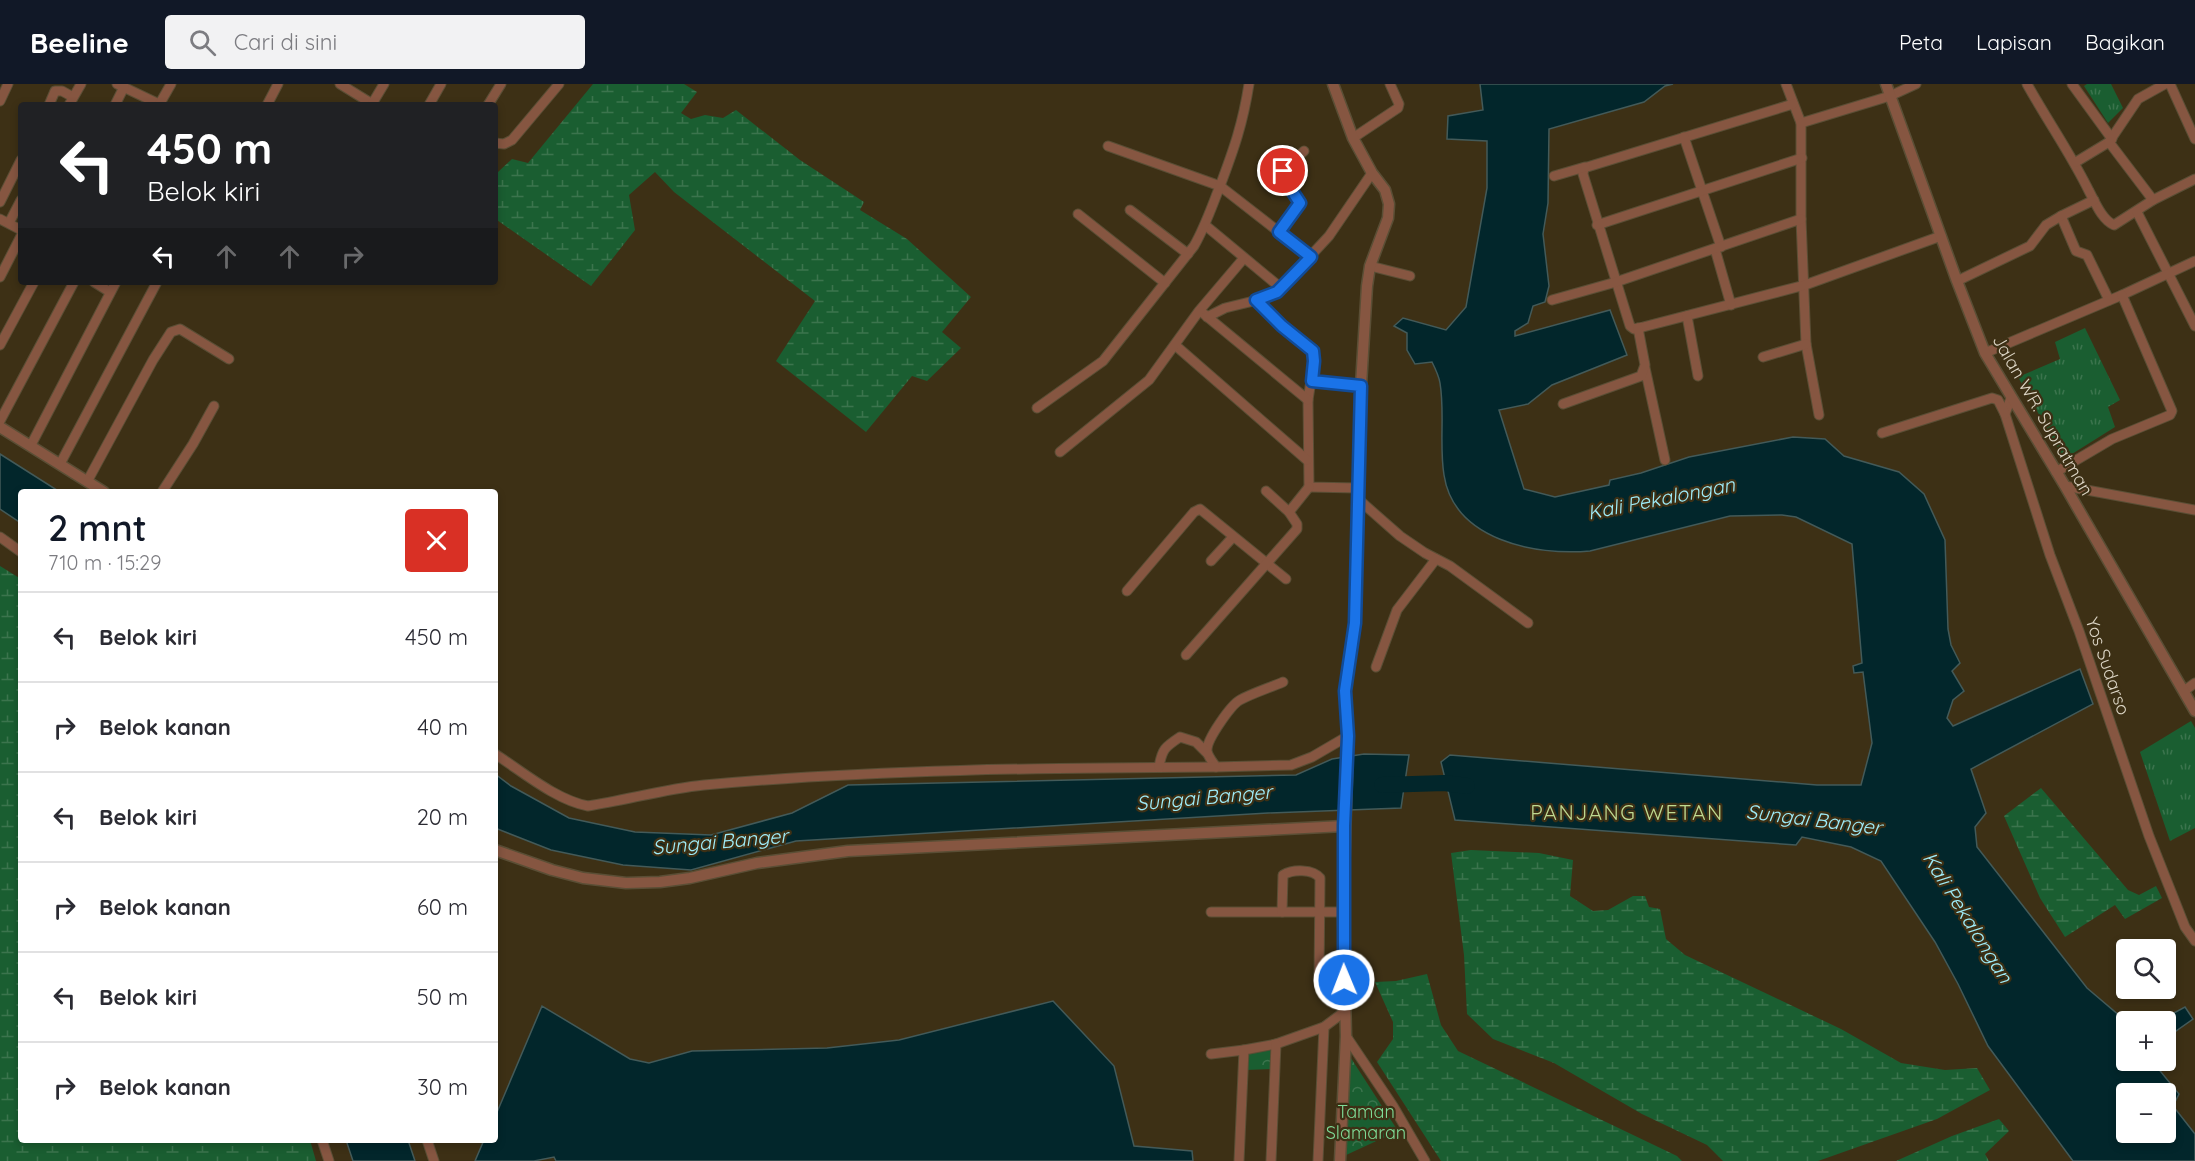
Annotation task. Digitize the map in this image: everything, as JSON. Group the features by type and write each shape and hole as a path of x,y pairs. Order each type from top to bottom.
{"street":[{"path":"0,101 8,84"},
{"path":"51,102 56,92 62,92 71,101 81,84"},
{"path":"161,102 171,84"},
{"path":"269,102 278,84"},
{"path":"340,84 370,102"},
{"path":"374,102 384,84"},
{"path":"431,102 441,84"},
{"path":"490,102 501,84"},
{"path":"498,143 504,144 512,140 559,84"},
{"path":"1037,408 1103,361 1188,254 1205,225 1232,156 1244,120 1249,84"},
{"path":"1332,84 1353,138 1372,173 1388,196 1389,211 1370,266 1366,286 1355,623 1345,691 1347,742 1343,912 1346,1036 1340,1161"},
{"path":"1353,138 1398,108 1399,104 1390,84"},
{"path":"1786,84 1801,123 1806,344 1819,415"},
{"name":"Jalan WR. Supratman","path":"1886,84 1894,95 1941,236 1985,353 2195,711"},
{"path":"2027,84 2076,162 2106,220 2114,225 2153,200 2194,182"},
{"path":"2072,84 2153,200"},
{"path":"2076,162 2110,141 2138,99 2165,84"},
{"path":"2170,84 2195,139"},
{"path":"1801,123 1894,95 1914,85"},
{"path":"116,102 120,86 153,102"},
{"path":"1554,176 1793,104"},
{"path":"1684,137 1718,248 1731,305"},
{"path":"1108,146 1220,186 1311,257"},
{"path":"1279,232 1300,203 1282,172 1304,151"},
{"path":"1597,225 1802,158"},
{"path":"0,202 18,166"},
{"path":"1585,167 1583,172 1597,225 1629,325 1633,328 1805,285 1941,236"},
{"path":"1203,314 1273,295 1329,236 1372,173"},
{"path":"1957,281 2030,246 2044,226 2094,200"},
{"path":"18,204 4,221 18,228"},
{"path":"1130,210 1188,254"},
{"path":"2136,212 2195,327"},
{"path":"1078,214 1166,283"},
{"path":"2061,216 2076,251 2087,255 2109,300"},
{"path":"1552,300 1616,282 1802,219"},
{"path":"1205,225 1281,288"},
{"path":"0,277 18,242"},
{"path":"1060,452 1140,390 1203,314 1244,258"},
{"path":"1985,353 2122,295 2195,261"},
{"path":"1370,266 1410,276"},
{"path":"0,345 32,285"},
{"path":"0,421 72,285"},
{"path":"99,285 110,292"},
{"path":"31,445 114,285"},
{"path":"60,464 155,285"},
{"path":"2056,472 2112,439 2170,415 2172,411 2122,295"},
{"path":"1256,300 1282,326 1313,351 1312,381 1308,400 1309,487 1289,512"},
{"path":"1203,314 1308,400"},
{"path":"1687,316 1698,376"},
{"path":"1638,328 1665,460"},
{"path":"88,480 171,332 180,329 229,359"},
{"path":"1763,357 1806,344"},
{"path":"1175,345 1307,460"},
{"path":"1563,404 1639,377 1645,368"},
{"path":"1312,381 1361,386"},
{"path":"1882,433 1992,398 1998,400 2005,414"},
{"path":"2005,414 2012,398"},
{"path":"164,489 214,406"},
{"name":"Yos Sudarso","path":"2005,414 2050,555 2079,631 2149,836 2185,927 2195,941"},
{"path":"0,427 100,489"},
{"path":"2065,486 2195,510"},
{"path":"1309,487 1358,493 1400,536 1450,566 1528,623"},
{"path":"1186,655 1297,529 1297,524 1289,512 1266,491"},
{"path":"1127,591 1196,510 1203,510 1286,579"},
{"path":"0,537 18,550"},
{"path":"1211,561 1233,537"},
{"path":"1376,667 1397,610 1436,559"},
{"path":"1207,753 1210,738 1238,701 1283,682"},
{"path":"2184,691 2195,683"},
{"path":"1159,767 1161,755 1166,747 1180,737 1196,742 1216,767"},
{"path":"498,756 563,798 588,806 702,785 820,777 976,768 1291,765 1347,742"},
{"path":"498,851 583,878 626,883 660,882 690,878 757,863 839,852 1344,826"},
{"path":"1282,912 1283,875 1289,872 1318,874 1320,878 1319,980"},
{"path":"1211,912 1343,912"},
{"path":"1211,1054 1276,1044 1324,1027 1344,1012"},
{"path":"1318,1161 1324,1027"},
{"path":"1346,1036 1393,1106 1425,1161"},
{"path":"1271,1161 1276,1044"},
{"path":"1239,1161 1244,1050"},
{"path":"323,1143 329,1161"},
{"path":"428,1143 434,1161"}],"green space":[{"path":"593,84 684,84 697,92 681,113 691,119 705,115 723,118 736,110 800,160 864,202 860,210 907,239 971,297 942,332 961,348 927,381 912,376 866,432 776,361 815,301 674,192 655,172 629,195 635,230 591,286 498,221 498,172 512,159 528,163"},
{"path":"2111,84 2123,108 2108,123 2084,86"},
{"path":"2085,328 2120,400 2108,407 2115,427 2064,459 2018,377 2060,359 2055,342"},
{"path":"0,566 18,577 18,1143 311,1143 316,1161 0,1161"},
{"path":"2191,721 2195,728 2195,828 2170,841 2140,752"},
{"path":"2041,788 2128,890 2139,895 2156,886 2162,898 2125,919 2115,905 2065,937 2040,898 2004,816"},
{"path":"1471,850 1539,853 1573,860 1570,896 1593,911 1608,910 1633,896 1645,896 1649,907 1660,909 1666,939 1685,955 1841,1029 1901,1063 1945,1070 1977,1068 1990,1090 1937,1119 1818,1161 1723,1161 1707,1145 1642,1114 1554,1063 1493,1039 1467,1014 1464,955 1451,853"},
{"path":"1427,974 1441,1025 1458,1051 1677,1156 1682,1161 1441,1161 1377,1062 1393,1039 1393,1022 1375,982 1396,981"},
{"path":"1273,1047 1272,1069 1245,1070 1245,1057 1253,1050"},
{"name":"Taman Slamaran","path":"1347,1052 1398,1131 1344,1156"},
{"path":"1999,1119 2009,1131 1985,1154 1989,1161 1896,1161 1952,1136"}],"water":[{"name":"Kali Pekalongan","path":"1480,84 1673,84 1665,86 1644,102 1549,129 1548,203 1543,234 1549,286 1545,302 1533,306 1528,323 1515,331 1515,336 1610,310 1627,355 1552,385 1528,404 1499,410 1524,489 1555,497 1609,485 1610,480 1641,473 1689,457 1793,437 1825,439 1844,456 1899,472 1924,494 1945,540 1948,629 1951,645 1960,663 1952,671 1964,691 1953,700 1947,718 1953,726 2080,669 2093,704 1971,769 1986,813 1975,827 1977,847 2087,988 2116,1013 2116,1071 2160,1071 2170,1083 2116,1083 2116,1143 2176,1143 2176,1110 2195,1134 2195,1161 2073,1161 1988,1046 1935,942 1881,861 1851,847 1802,837 1796,845 1455,820 1441,762 1450,755 1817,785 1861,785 1872,743 1863,672 1854,673 1853,666 1862,663 1852,544 1796,517 1730,516 1590,551 1568,552 1522,546 1500,539 1480,529 1463,515 1451,497 1444,475 1439,378 1432,362 1415,364 1407,350 1407,333 1394,326 1403,318 1446,330 1466,307 1487,188 1487,141 1447,139 1448,116 1483,110"},
{"path":"0,454 55,489 18,489 18,521 0,509"},
{"path":"1364,754 1409,755 1401,808 1268,813 796,841 691,870 623,865 551,850 498,829 498,776 511,786 569,818 635,832 711,835 792,813 848,785 1296,775 1332,759"},
{"path":"1053,1001 1114,1066 1134,1146 1192,1151 1193,1161 556,1161 554,1157 534,1161 475,1161 483,1143 498,1143 498,1110 542,1006 630,1059 649,1063 692,1051 827,1048 899,1040"},
{"path":"2185,1007 2193,1019 2176,1031 2176,1012"},
{"path":"347,1143 409,1143 415,1161 353,1161"}],"waterway":[{"name":"Sungai Banger","path":"1382,785 1444,783 1467,786"}],"district":[{"name":"PANJANG WETAN","path":"1627,812"}],"route":[{"path":"1283,171 1283,177 1300,203 1279,232 1311,257 1277,292 1256,300 1282,326 1313,351 1312,381 1361,386 1355,623 1345,691 1348,736 1344,826 1344,980"}]}
